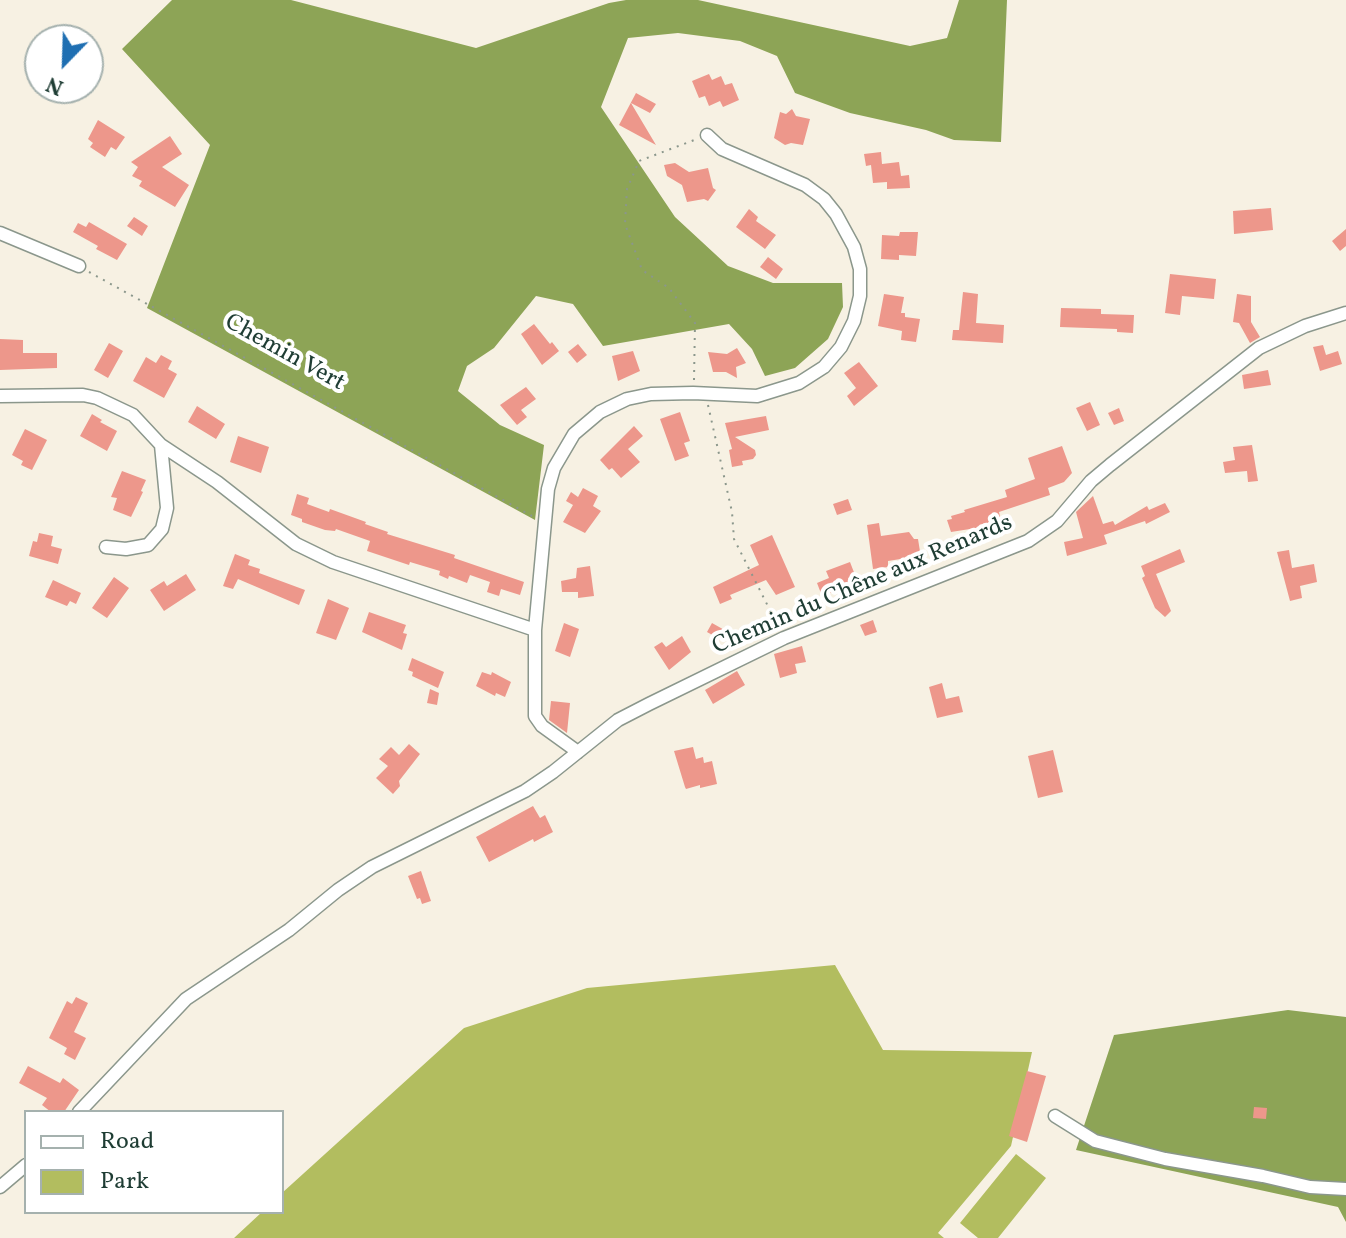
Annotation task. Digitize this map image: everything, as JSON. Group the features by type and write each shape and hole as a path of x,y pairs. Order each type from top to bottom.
{"street":[{"path":"578,752 537,721 535,630 544,522 548,489 564,448 600,412 627,399 651,394 757,396 799,383 824,367 841,347 854,321 860,296 860,269 854,247 845,228 824,199 805,185 722,149 707,135"},
{"path":"0,233 79,266"},
{"name":"Chemin du Chêne aux Renards","path":"81,1110 138,1047 199,988 268,945 372,867 525,791 618,720 784,638 1028,541 1057,521 1091,481 1110,465 1259,348 1305,326 1346,313"},
{"path":"0,396 83,395 97,398 133,415 161,445 217,482 296,544 333,562 535,630"},
{"path":"106,547 126,549 148,545 162,529 167,508 161,445"},
{"path":"1055,1116 1095,1141 1165,1159 1310,1187 1346,1189"},
{"path":"0,1187 24,1167"}],"path":[{"path":"707,135 639,161 627,189 625,224 642,270 669,288 695,323 699,394 732,512 734,539 784,638"},
{"name":"Chemin Vert","path":"79,266 544,522"}],"green space":[{"path":"172,0 291,0 476,48 626,0 698,0 910,46 947,38 959,0 1007,0 1001,142 954,140 926,130 850,113 795,93 777,56 740,41 678,33 628,38 601,107 675,217 728,266 773,283 842,283 843,307 828,339 795,368 765,376 752,349 729,324 603,346 573,304 536,296 494,348 467,366 458,391 500,425 544,445 535,520 147,308 210,145 122,49"},
{"path":"835,965 883,1050 1032,1052 1011,1146 938,1233 944,1238 234,1238 260,1214 284,1214 284,1191 464,1028 587,988"},
{"path":"1288,1010 1346,1017 1346,1222 1338,1207 1076,1150 1114,1035"},
{"path":"1016,1154 1046,1178 998,1238 978,1238 960,1223"}],"building":[{"path":"709,74 712,80 721,76 725,85 732,83 739,100 723,107 720,101 709,106 705,96 699,98 692,81"},
{"path":"636,93 656,104 650,113 631,103 656,145 619,125"},
{"path":"792,109 796,116 810,119 803,145 785,145 774,138 780,112 786,114"},
{"path":"98,120 125,137 116,150 111,147 105,157 90,147 93,143 88,139"},
{"path":"170,136 182,154 162,167 189,185 175,207 139,186 142,181 132,176 138,167 131,162"},
{"path":"881,152 882,164 899,162 901,176 909,175 910,188 887,189 887,182 873,183 871,165 866,166 864,154"},
{"path":"675,163 689,172 708,168 716,190 708,201 687,202 682,185 667,176 664,165"},
{"path":"1271,208 1273,230 1234,234 1233,211"},
{"path":"749,209 758,217 756,221 776,235 765,249 736,227"},
{"path":"134,217 148,226 142,236 127,226"},
{"path":"89,222 127,244 117,260 73,232 78,223 86,227"},
{"path":"1346,229 1346,246 1340,251 1332,241"},
{"path":"900,232 918,232 916,256 899,255 899,260 881,259 882,235 899,236"},
{"path":"768,257 783,269 776,279 760,267"},
{"path":"1170,274 1216,279 1214,299 1182,296 1180,315 1165,313"},
{"path":"963,292 978,294 976,323 1004,325 1003,343 952,340 953,330 959,330"},
{"path":"884,294 904,297 901,313 905,313 905,317 920,319 916,342 901,340 902,331 878,326"},
{"path":"1237,294 1251,296 1251,322 1260,337 1250,343 1239,323 1233,322"},
{"path":"1061,308 1101,309 1101,314 1134,315 1133,333 1117,332 1117,329 1060,327"},
{"path":"534,324 559,351 542,365 521,334"},
{"path":"0,339 23,340 23,353 57,353 57,368 0,370"},
{"path":"109,343 123,351 108,378 94,370"},
{"path":"578,344 587,355 577,363 568,352"},
{"path":"1323,345 1326,355 1338,351 1342,364 1320,371 1313,347"},
{"path":"737,348 746,363 736,367 737,378 726,372 713,372 708,352 727,354"},
{"path":"633,351 640,371 618,381 612,356"},
{"path":"161,355 172,361 168,369 177,374 164,398 133,381 146,357 156,363"},
{"path":"859,362 878,386 854,406 847,396 856,388 844,373"},
{"path":"1268,370 1271,385 1244,389 1242,375"},
{"path":"526,387 536,399 521,410 527,417 517,425 500,405"},
{"path":"1090,402 1100,425 1087,431 1076,408"},
{"path":"197,406 225,424 216,439 188,422"},
{"path":"1119,408 1124,421 1114,425 1108,413"},
{"path":"680,412 690,441 684,443 689,456 675,461 660,419"},
{"path":"92,414 117,431 107,451 80,436"},
{"path":"766,416 769,430 735,437 755,450 756,455 753,459 742,461 743,465 732,467 729,450 732,449 725,423"},
{"path":"634,426 643,436 628,449 640,462 621,478 600,460"},
{"path":"25,429 47,440 32,470 21,465 23,461 12,455"},
{"path":"238,436 269,447 261,473 230,462"},
{"path":"1252,445 1258,481 1248,482 1247,471 1225,473 1223,462 1235,460 1233,447"},
{"path":"1062,446 1072,473 1064,482 1048,488 1050,495 999,512 1001,521 996,522 997,525 972,533 970,529 951,532 947,520 952,519 951,516 1007,497 1005,490 1035,479 1028,458"},
{"path":"122,471 146,480 131,517 113,510 117,498 111,497"},
{"path":"583,488 598,496 593,506 601,511 585,533 563,522 573,505 566,501 571,492 578,497"},
{"path":"297,494 309,498 307,504 329,512 330,509 366,522 387,534 455,555 454,558 524,582 520,595 501,589 499,596 487,592 490,582 470,575 467,583 449,576 448,579 439,575 440,571 410,562 409,565 367,551 370,541 336,529 325,530 302,522 302,519 291,515"},
{"path":"1093,496 1103,524 1113,521 1115,525 1147,506 1149,510 1165,503 1170,512 1146,524 1145,521 1104,535 1107,544 1067,556 1064,542 1083,538 1076,512"},
{"path":"848,499 852,510 837,515 833,504"},
{"path":"879,523 881,536 909,532 914,539 918,539 923,570 913,571 913,557 888,561 888,567 873,569 867,525"},
{"path":"39,533 53,536 51,546 62,549 58,564 29,556"},
{"path":"772,535 795,587 776,595 766,580 730,595 732,599 720,604 713,587 759,565 750,545"},
{"path":"1180,549 1185,562 1156,574 1171,611 1165,617 1155,608 1142,578 1145,576 1141,566"},
{"path":"1289,550 1292,568 1314,564 1317,582 1300,586 1302,598 1290,601 1277,552"},
{"path":"235,554 250,560 248,565 260,569 259,573 305,590 299,605 238,579 233,589 223,586"},
{"path":"850,562 855,575 848,578 851,585 822,596 817,583 829,578 826,571"},
{"path":"590,566 594,596 578,598 578,592 562,592 561,581 576,578 577,568"},
{"path":"186,574 196,590 164,611 150,590 164,581 167,586"},
{"path":"114,577 129,588 107,618 92,608"},
{"path":"53,580 81,593 76,604 70,601 67,606 45,597"},
{"path":"328,599 349,608 336,640 316,633"},
{"path":"369,612 406,625 403,633 407,634 402,650 362,632"},
{"path":"873,620 877,632 865,636 860,625"},
{"path":"564,623 579,629 570,657 555,651"},
{"path":"712,623 728,632 723,641 707,632"},
{"path":"682,636 691,652 669,670 654,647 662,642 666,647"},
{"path":"802,646 806,662 795,664 797,673 780,678 774,654"},
{"path":"412,658 444,672 438,688 412,676 413,672 408,670"},
{"path":"737,671 745,685 713,704 705,690"},
{"path":"482,672 491,675 492,672 511,682 505,697 496,693 495,696 476,686"},
{"path":"942,683 946,699 959,696 963,712 937,718 929,687"},
{"path":"430,689 439,693 437,705 427,703"},
{"path":"551,701 570,703 567,733 549,720"},
{"path":"409,744 420,754 393,794 376,778 388,766 379,759 391,747 399,755"},
{"path":"693,747 696,759 703,757 704,763 712,761 717,784 686,789 674,751"},
{"path":"1053,750 1063,792 1038,798 1028,756"},
{"path":"533,806 540,818 545,815 553,832 489,862 476,837"},
{"path":"421,871 431,901 422,904 408,876"},
{"path":"76,997 88,1003 74,1032 86,1038 75,1060 64,1054 67,1048 49,1038 67,1001 72,1004"},
{"path":"28,1066 60,1083 63,1078 79,1090 65,1110 48,1110 42,1105 47,1098 19,1083"},
{"path":"1027,1071 1046,1076 1027,1142 1009,1136"},
{"path":"1254,1107 1267,1108 1266,1119 1253,1118"}]}
